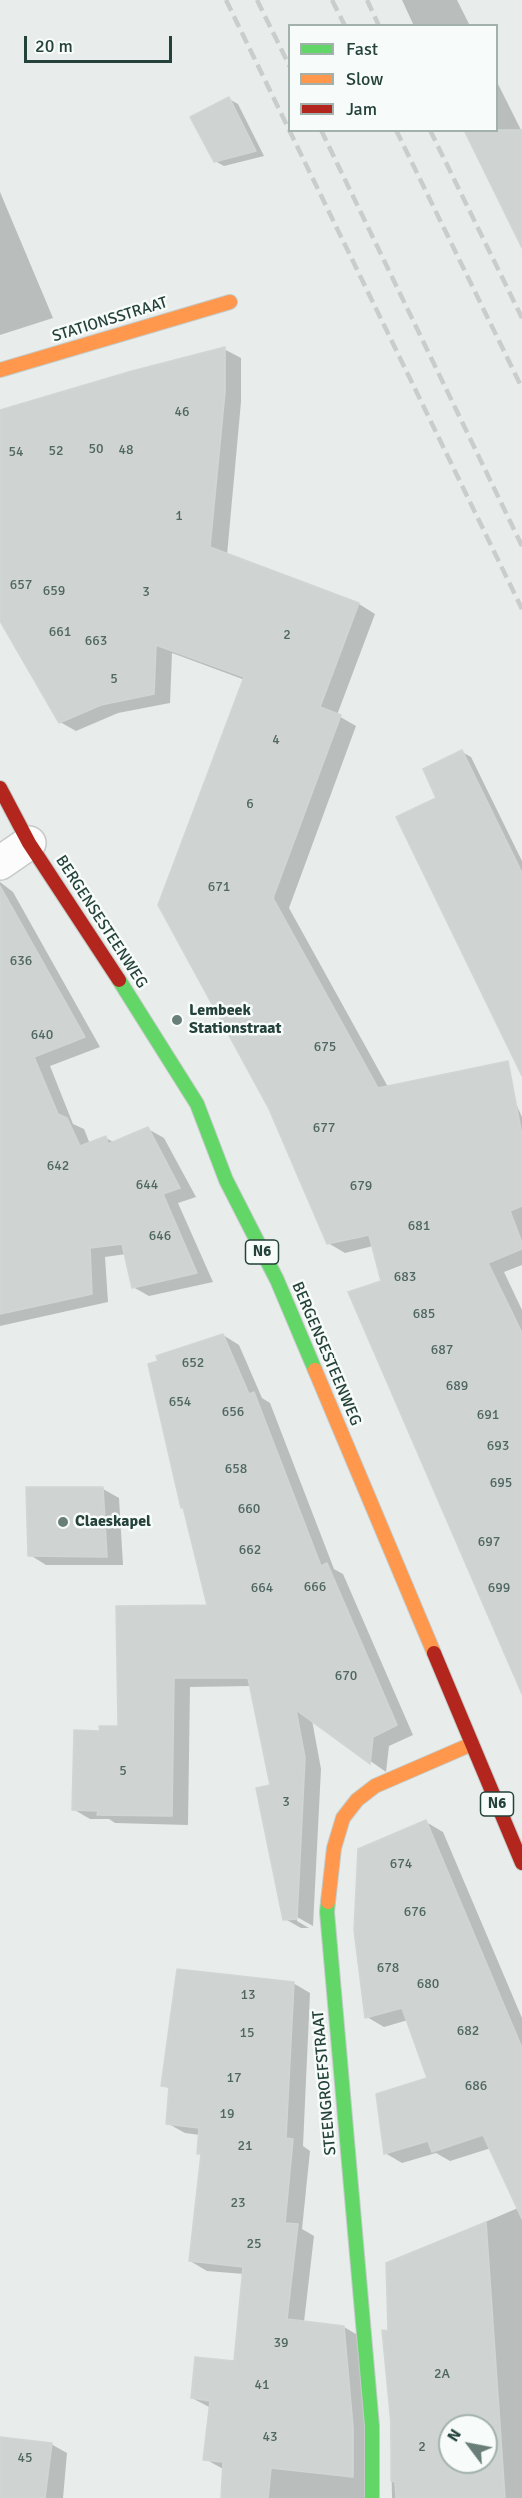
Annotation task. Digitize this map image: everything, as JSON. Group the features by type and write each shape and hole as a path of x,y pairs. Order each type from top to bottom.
{"main road":[{"name":"STATIONSSTRAAT","path":"0,370 230,302"},
{"name":"BERGENSESTEENWEG","path":"0,788 29,843 94,940 197,1104 226,1180 277,1280 522,1863"},
{"name":"STEENGROEFSTRAAT","path":"372,2498 372,2426 327,1912 334,1848 343,1818 357,1800 375,1785 472,1744"}],"street":[{"path":"0,863 29,843"}],"building":[{"path":"229,97 256,151 214,162 190,117"},
{"path":"522,130 522,248 465,132"},
{"path":"225,347 225,392 210,547 359,603 320,707 341,715 273,898 378,1088 508,1061 522,1135 522,1206 510,1211 522,1243 522,1249 488,1263 522,1333 522,1694 348,1292 381,1281 369,1235 327,1244 269,1109 158,905 244,677 156,645 154,694 101,705 59,723 0,621 0,410 132,371"},
{"path":"462,750 522,873 522,1076 396,817 436,798 423,769"},
{"path":"0,886 85,1037 34,1057 58,1114 67,1118 80,1146 106,1136 108,1144 148,1127 180,1188 163,1194 197,1273 132,1288 122,1244 90,1248 92,1294 0,1314"},
{"path":"223,1334 249,1394 254,1392 321,1566 327,1563 397,1725 373,1737 370,1764 296,1710 305,1758 297,1919 283,1920 256,1788 270,1785 248,1678 174,1678 172,1816 97,1815 98,1811 72,1810 74,1730 100,1731 99,1726 118,1726 116,1606 207,1605 183,1507 181,1508 148,1364 158,1361 156,1356"},
{"name":"Claeskapel","path":"26,1487 103,1487 107,1557 28,1556"},
{"path":"426,1820 522,2048 522,2219 483,2135 432,2152 428,2141 384,2154 376,2094 427,2078 402,2008 365,2018 354,1930 358,1849"},
{"path":"177,1969 294,1982 286,2138 293,2139 285,2223 298,2224 287,2319 344,2326 353,2427 353,2477 271,2468 268,2498 221,2498 223,2462 203,2460 210,2401 191,2398 195,2357 234,2361 243,2267 189,2261 201,2154 197,2154 199,2128 166,2124 169,2087 161,2086"},
{"path":"486,2222 505,2498 396,2498 395,2482 391,2481 391,2424 382,2330 388,2331 386,2263"},
{"path":"0,2437 52,2443 45,2498 0,2498"}],"railway":[{"path":"226,0 288,128"},
{"path":"257,0 288,63"},
{"path":"332,0 344,24"},
{"path":"367,0 378,24"},
{"path":"290,132 522,609"},
{"path":"322,132 522,546"},
{"path":"397,132 522,388"},
{"path":"431,132 522,318"}],"traffic: fast":[{"path":"119,980 197,1104 226,1180 277,1280 315,1370"},
{"path":"328,1902 327,1912 372,2426 372,2498"}],"traffic: slow":[{"path":"0,370 230,302"},
{"path":"315,1370 434,1653"},
{"path":"328,1902 334,1848 343,1818 357,1800 375,1786 472,1744"}],"traffic: jam":[{"path":"0,788 29,843 119,980"},
{"path":"434,1653 522,1863"}],"place":[{"name":"Lembeek Stationstraat","path":"177,1020"},
{"name":"Claeskapel","path":"63,1522"}]}
